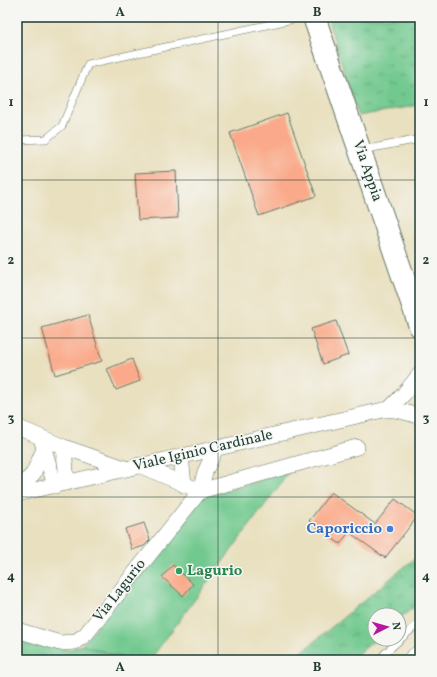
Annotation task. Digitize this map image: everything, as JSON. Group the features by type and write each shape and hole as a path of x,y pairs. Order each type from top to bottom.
{"main road":[{"name":"Via Appia","path":"314,17 420,326"}],"street":[{"path":"389,409 420,374"},
{"path":"403,395 420,394"},
{"path":"389,409 418,414"},
{"name":"Viale Iginio Cardinale","path":"17,494 389,409"},
{"path":"17,427 43,444 64,447 132,467 200,491 357,447"},
{"path":"43,444 61,485"},
{"path":"17,490 32,474 43,444"},
{"path":"61,485 64,447"},
{"name":"Via Lagurio","path":"17,630 60,643 75,642 86,634 200,491 205,472 216,448"},
{"path":"184,485 187,455"},
{"path":"187,455 205,472"}],"lane":[{"path":"17,140 46,139 62,126 88,64 303,17"},
{"path":"360,150 420,138"},
{"path":"384,654 420,622"},
{"path":"409,660 407,657 420,646"}],"green space":[{"path":"327,17 420,17 420,105 358,116"},
{"name":"Lagurio","path":"290,471 150,660 130,660 82,645 201,497"},
{"path":"420,554 420,602 407,613 407,607 367,607 367,647 351,660 292,660"},
{"path":"17,636 68,650 82,645 130,660 17,660"}],"building":[{"path":"287,113 316,196 259,216 230,133"},
{"path":"176,171 178,218 138,220 135,173"},
{"path":"88,315 102,361 55,375 42,328"},
{"path":"336,321 348,355 323,364 311,329"},
{"path":"132,359 140,381 116,390 107,369"},
{"path":"331,492 375,524 395,499 418,516 385,558 349,532 340,544 309,521"},
{"path":"144,523 150,540 144,546 132,550 125,529"},
{"path":"173,565 193,584 183,596 162,577"}],"place":[{"name":"Caporiccio","path":"390,529"},
{"name":"Lagurio","path":"179,571"}]}
